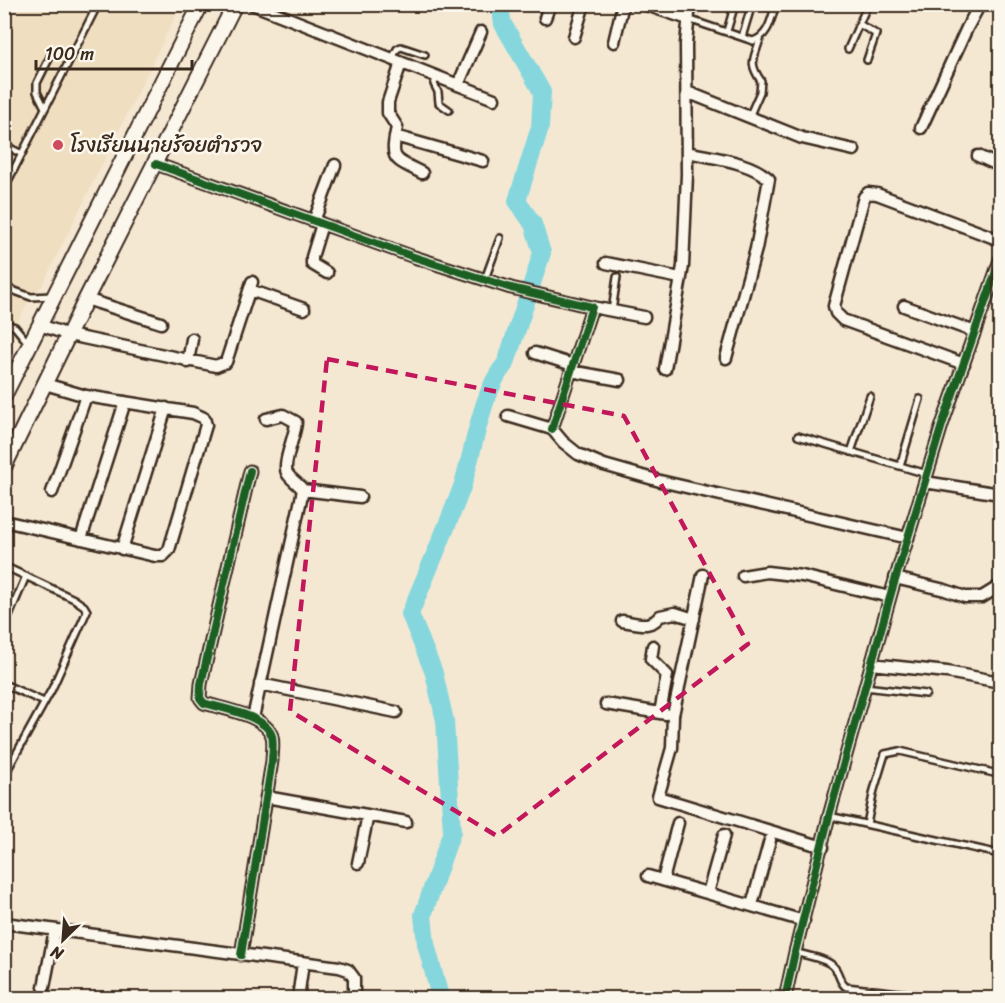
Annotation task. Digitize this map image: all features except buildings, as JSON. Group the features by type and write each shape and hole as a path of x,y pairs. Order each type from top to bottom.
{"street":[{"path":"4,396 201,4"},
{"path":"4,466 235,4"},
{"path":"252,4 494,99"},
{"path":"546,18 550,4"},
{"path":"573,37 585,4"},
{"path":"614,42 623,4"},
{"path":"643,4 688,19"},
{"path":"665,369 680,278 687,152 690,4"},
{"path":"921,128 980,4"},
{"path":"458,85 481,32"},
{"path":"396,61 388,102 388,113 397,127 392,150 400,162 422,173"},
{"path":"687,92 802,138 854,150"},
{"path":"395,136 483,161"},
{"path":"687,152 749,167 769,179 756,249 726,358"},
{"path":"978,156 1000,166"},
{"path":"156,164 414,257 485,280 544,297 644,317"},
{"path":"327,273 312,264 312,257 318,223 335,165"},
{"path":"964,364 843,320 836,313 834,306 838,288 864,197 868,193 877,194 1000,240"},
{"path":"785,999 829,816 890,597 926,478 1000,260"},
{"path":"606,263 680,278"},
{"path":"40,325 69,335 188,362 216,366 226,362 251,286 304,309"},
{"path":"86,299 161,323"},
{"path":"904,306 975,332"},
{"path":"552,429 592,307"},
{"path":"188,362 192,339"},
{"path":"535,353 572,368 620,380"},
{"path":"4,521 160,556 170,550 206,425 204,418 194,413 86,396 45,384"},
{"path":"52,492 86,396"},
{"path":"81,539 125,402"},
{"path":"122,549 166,408"},
{"path":"266,419 283,415 296,422 286,467 287,474 303,490 360,497"},
{"path":"508,416 552,429 578,454 604,465 660,481 908,538"},
{"path":"241,955 272,761 272,736 253,718 204,704 200,698 201,684 250,471"},
{"path":"926,478 1000,494"},
{"path":"253,718 303,490"},
{"path":"743,576 767,572 802,576 890,597"},
{"path":"703,575 673,716 672,748 657,795 659,799 823,847"},
{"path":"896,578 965,597 982,597 1000,586"},
{"path":"622,621 642,625 655,622 660,616 675,613 694,619"},
{"path":"653,646 651,659 667,675 660,713"},
{"path":"871,664 947,672 1000,682"},
{"path":"260,684 396,712"},
{"path":"606,704 673,716"},
{"path":"266,797 406,822"},
{"path":"358,863 368,814"},
{"path":"663,880 678,823"},
{"path":"708,893 724,835"},
{"path":"752,905 770,840"},
{"path":"648,876 804,921"},
{"path":"4,923 339,967 348,970 354,978 354,999"},
{"path":"44,987 55,930"},
{"path":"298,999 303,963"}],"lane":[{"path":"4,189 97,7 84,4"},
{"path":"727,31 735,4"},
{"path":"742,37 753,4"},
{"path":"748,117 760,92 761,81 753,69 753,64 760,39 767,31 776,4"},
{"path":"848,49 868,4"},
{"path":"688,19 753,41 760,39"},
{"path":"859,24 876,34 867,60"},
{"path":"396,61 397,49 400,47 425,55"},
{"path":"45,108 37,92 37,83 50,57 55,53 74,53"},
{"path":"436,77 439,103 448,110"},
{"path":"4,145 22,154"},
{"path":"4,170 12,174"},
{"path":"485,280 500,238"},
{"path":"612,311 617,277"},
{"path":"4,287 31,297 54,296"},
{"path":"4,323 15,327 30,345"},
{"path":"851,452 870,396"},
{"path":"900,466 920,399"},
{"path":"798,436 900,466 926,478"},
{"path":"4,566 75,598 87,611 52,689 4,776"},
{"path":"4,628 26,576"},
{"path":"4,684 44,702"},
{"path":"865,687 927,694"},
{"path":"867,825 874,790 885,754 900,751 998,774"},
{"path":"829,816 1000,855"},
{"path":"795,952 830,963 836,969 841,983 846,987 945,999"}],"highlighted area":[{"path":"327,359 624,416 748,644 497,836 290,711"}],"shaded area":[{"name":"โรงเรียนนายร้อยตำรวจ","path":"5,5 181,5 42,286 31,297 15,327 14,342 5,361"}],"waterway":[{"path":"442,998 426,944 423,915 452,831 445,721 434,673 410,614 462,487 484,405 497,375 506,363 542,253 533,224 517,201 540,127 542,92 503,24 499,4"}],"cycle path":[{"path":"156,164 414,257 511,288 592,307 552,429"},
{"path":"785,998 829,816 892,590 942,425 1000,260"},
{"path":"241,955 272,761 273,739 268,729 261,723 204,703 200,698 201,684 250,471"}],"place":[{"name":"โรงเรียนนายร้อยตำรวจ","path":"58,145"}]}
